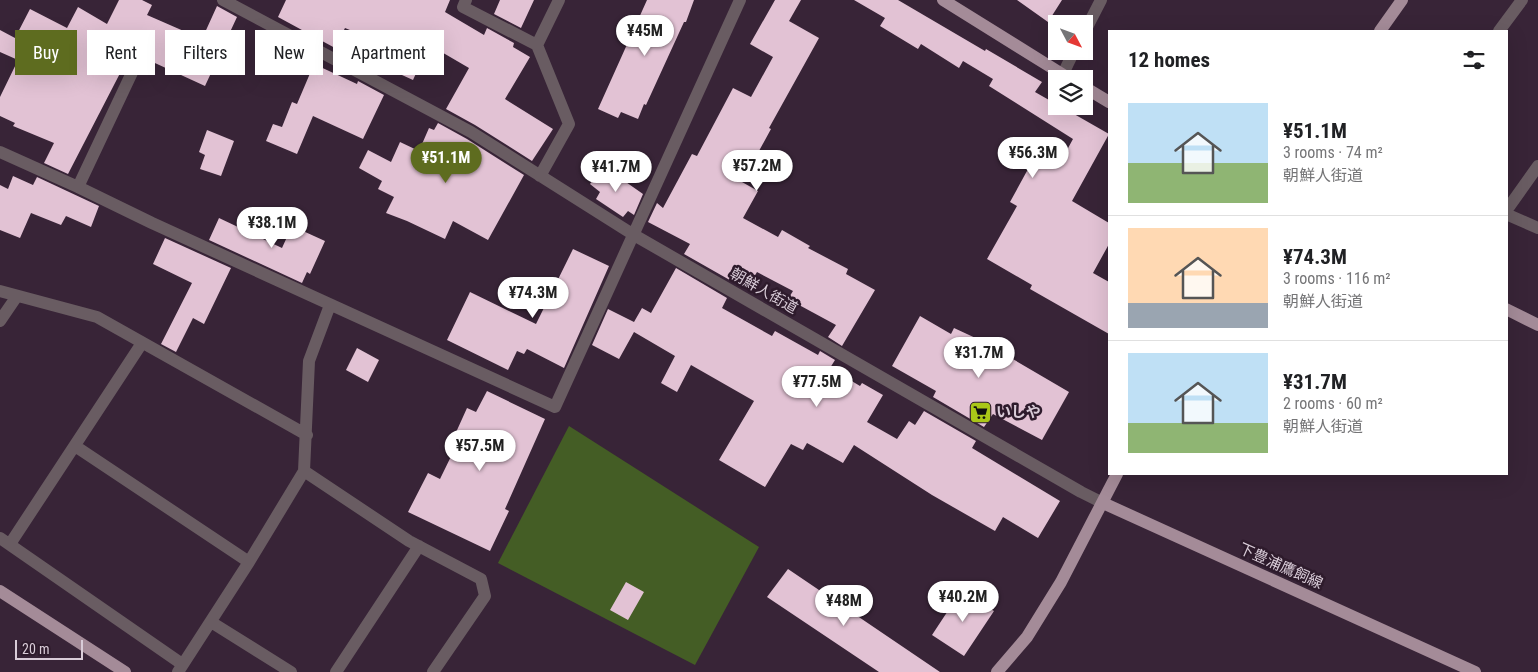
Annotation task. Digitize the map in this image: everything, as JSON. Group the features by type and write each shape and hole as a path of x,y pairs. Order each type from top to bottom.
{"main road":[{"path":"942,0 1056,70"},
{"path":"1381,30 1402,0"},
{"path":"1093,92 1108,101"},
{"path":"1508,311 1538,325"},
{"path":"997,672 1027,637 1061,582 1117,475"},
{"name":"下豊浦鷹飼線","path":"1103,503 1475,672"},
{"path":"0,591 125,672"}],"street":[{"name":"朝鮮人街道","path":"223,0 471,132 634,235 1103,503"},
{"path":"466,0 463,7 537,45 569,124 540,176"},
{"path":"537,45 559,0"},
{"path":"0,152 78,187 152,224 555,407 740,0"},
{"path":"1093,16 1101,0"},
{"path":"1500,30 1522,0"},
{"path":"78,187 131,75"},
{"path":"1508,209 1538,166"},
{"path":"1508,213 1538,228"},
{"path":"0,291 97,317 307,435"},
{"path":"0,322 17,296"},
{"path":"142,343 75,446 5,541 180,668 249,562 304,471 309,361 330,304"},
{"path":"75,446 249,562"},
{"path":"304,471 419,546 481,579 485,596 433,672"},
{"path":"336,672 419,546"},
{"path":"211,622 291,672"}],"green space":[{"path":"569,426 759,547 695,665 498,563"}],"building":[{"path":"119,0 142,0 152,5 147,15 181,30 165,30 165,68 155,63 155,30 87,30 87,75 119,75 68,174 44,163 54,143 13,126 15,123 0,116 0,97 15,66 15,75 77,75 77,30 19,30 30,9 67,28 78,7 107,24"},
{"path":"286,0 450,0 445,12 484,35 487,28 514,43 513,47 530,57 505,99 553,129 532,161 446,109 469,68 444,53 444,30 350,30 345,28 344,30 333,30 333,47 323,41 323,30 302,30 278,17"},
{"path":"500,0 534,0 521,28 494,14"},
{"path":"647,0 694,0 686,22 684,22 638,119 621,112 618,118 598,109"},
{"path":"775,0 801,0 789,21 819,38 769,128 771,129 742,182 758,191 743,218 778,237 782,230 810,246 808,248 848,269 846,274 875,290 842,346 828,337 836,325 788,299 793,291 757,272 754,277 742,270 735,283 684,254 690,244 648,222 657,203 663,208 692,154 697,156 733,88 751,97 773,57 750,44"},
{"path":"854,0 898,0 1042,82 1035,92 1048,99 1048,115 1076,115 1108,133 1072,201 1108,222 1108,246 1093,273 1108,281 1108,333 1030,289 1032,285 987,259 1017,206 1010,202 1039,149 1061,161 1073,139 989,86 993,79 963,61 959,68 921,44 918,49 880,26 885,18"},
{"path":"1017,0 1062,0 1052,15 1048,15 1048,22"},
{"path":"217,6 237,17 231,30 206,30"},
{"path":"0,30 15,38 15,59 0,52"},
{"path":"323,68 333,73 333,75 338,75 357,84 358,81 384,95 363,139 313,116 297,154 266,141 273,124 282,127 292,102 297,104 309,75 323,75"},
{"path":"181,75 210,75 205,86"},
{"path":"402,75 415,75 413,80"},
{"path":"438,123 524,175 488,240 453,221 445,239 386,213 394,197 378,189 382,181 359,168 368,150 391,162 400,142 419,151 429,128 434,130"},
{"path":"207,130 234,141 221,176 200,169 205,155 199,152"},
{"path":"603,166 643,194 634,215 628,211 623,217 596,199 600,192 590,184"},
{"path":"13,176 33,185 37,177 99,206 91,227 66,216 61,225 31,213 20,238 0,230 0,185 8,189"},
{"path":"219,218 282,248 292,226 325,241 310,274 307,272 302,283 209,240"},
{"path":"165,238 231,268 204,324 193,318 176,352 161,344 192,283 153,264"},
{"path":"573,249 609,266 564,368 527,349 524,354 517,351 508,370 447,340 470,292 536,324"},
{"path":"676,268 727,298 722,308 772,336 775,331 818,355 820,351 835,360 830,368 860,386 862,383 883,395 867,422 897,439 909,421 915,425 924,411 976,441 972,448 1060,501 1038,538 1003,517 995,531 932,495 854,445 843,463 807,443 803,450 791,444 765,487 719,460 754,401 691,365 677,392 661,383 675,356 634,332 619,359 592,345 608,309 634,322 642,308 651,313"},
{"path":"920,316 951,334 954,328 982,341 1069,392 1042,440 993,414 984,427 933,397 936,391 892,366"},
{"path":"357,348 379,360 368,382 346,370"},
{"path":"487,391 545,419 505,509 509,511 490,551 408,512 428,473 440,479 459,440 453,439 467,408 476,412"},
{"path":"788,569 940,672 879,672 767,597"},
{"path":"626,582 644,592 628,620 610,610"},
{"path":"961,591 994,611 964,656 932,635"}],"place":[{"name":"いしや","path":"980,412"}]}
